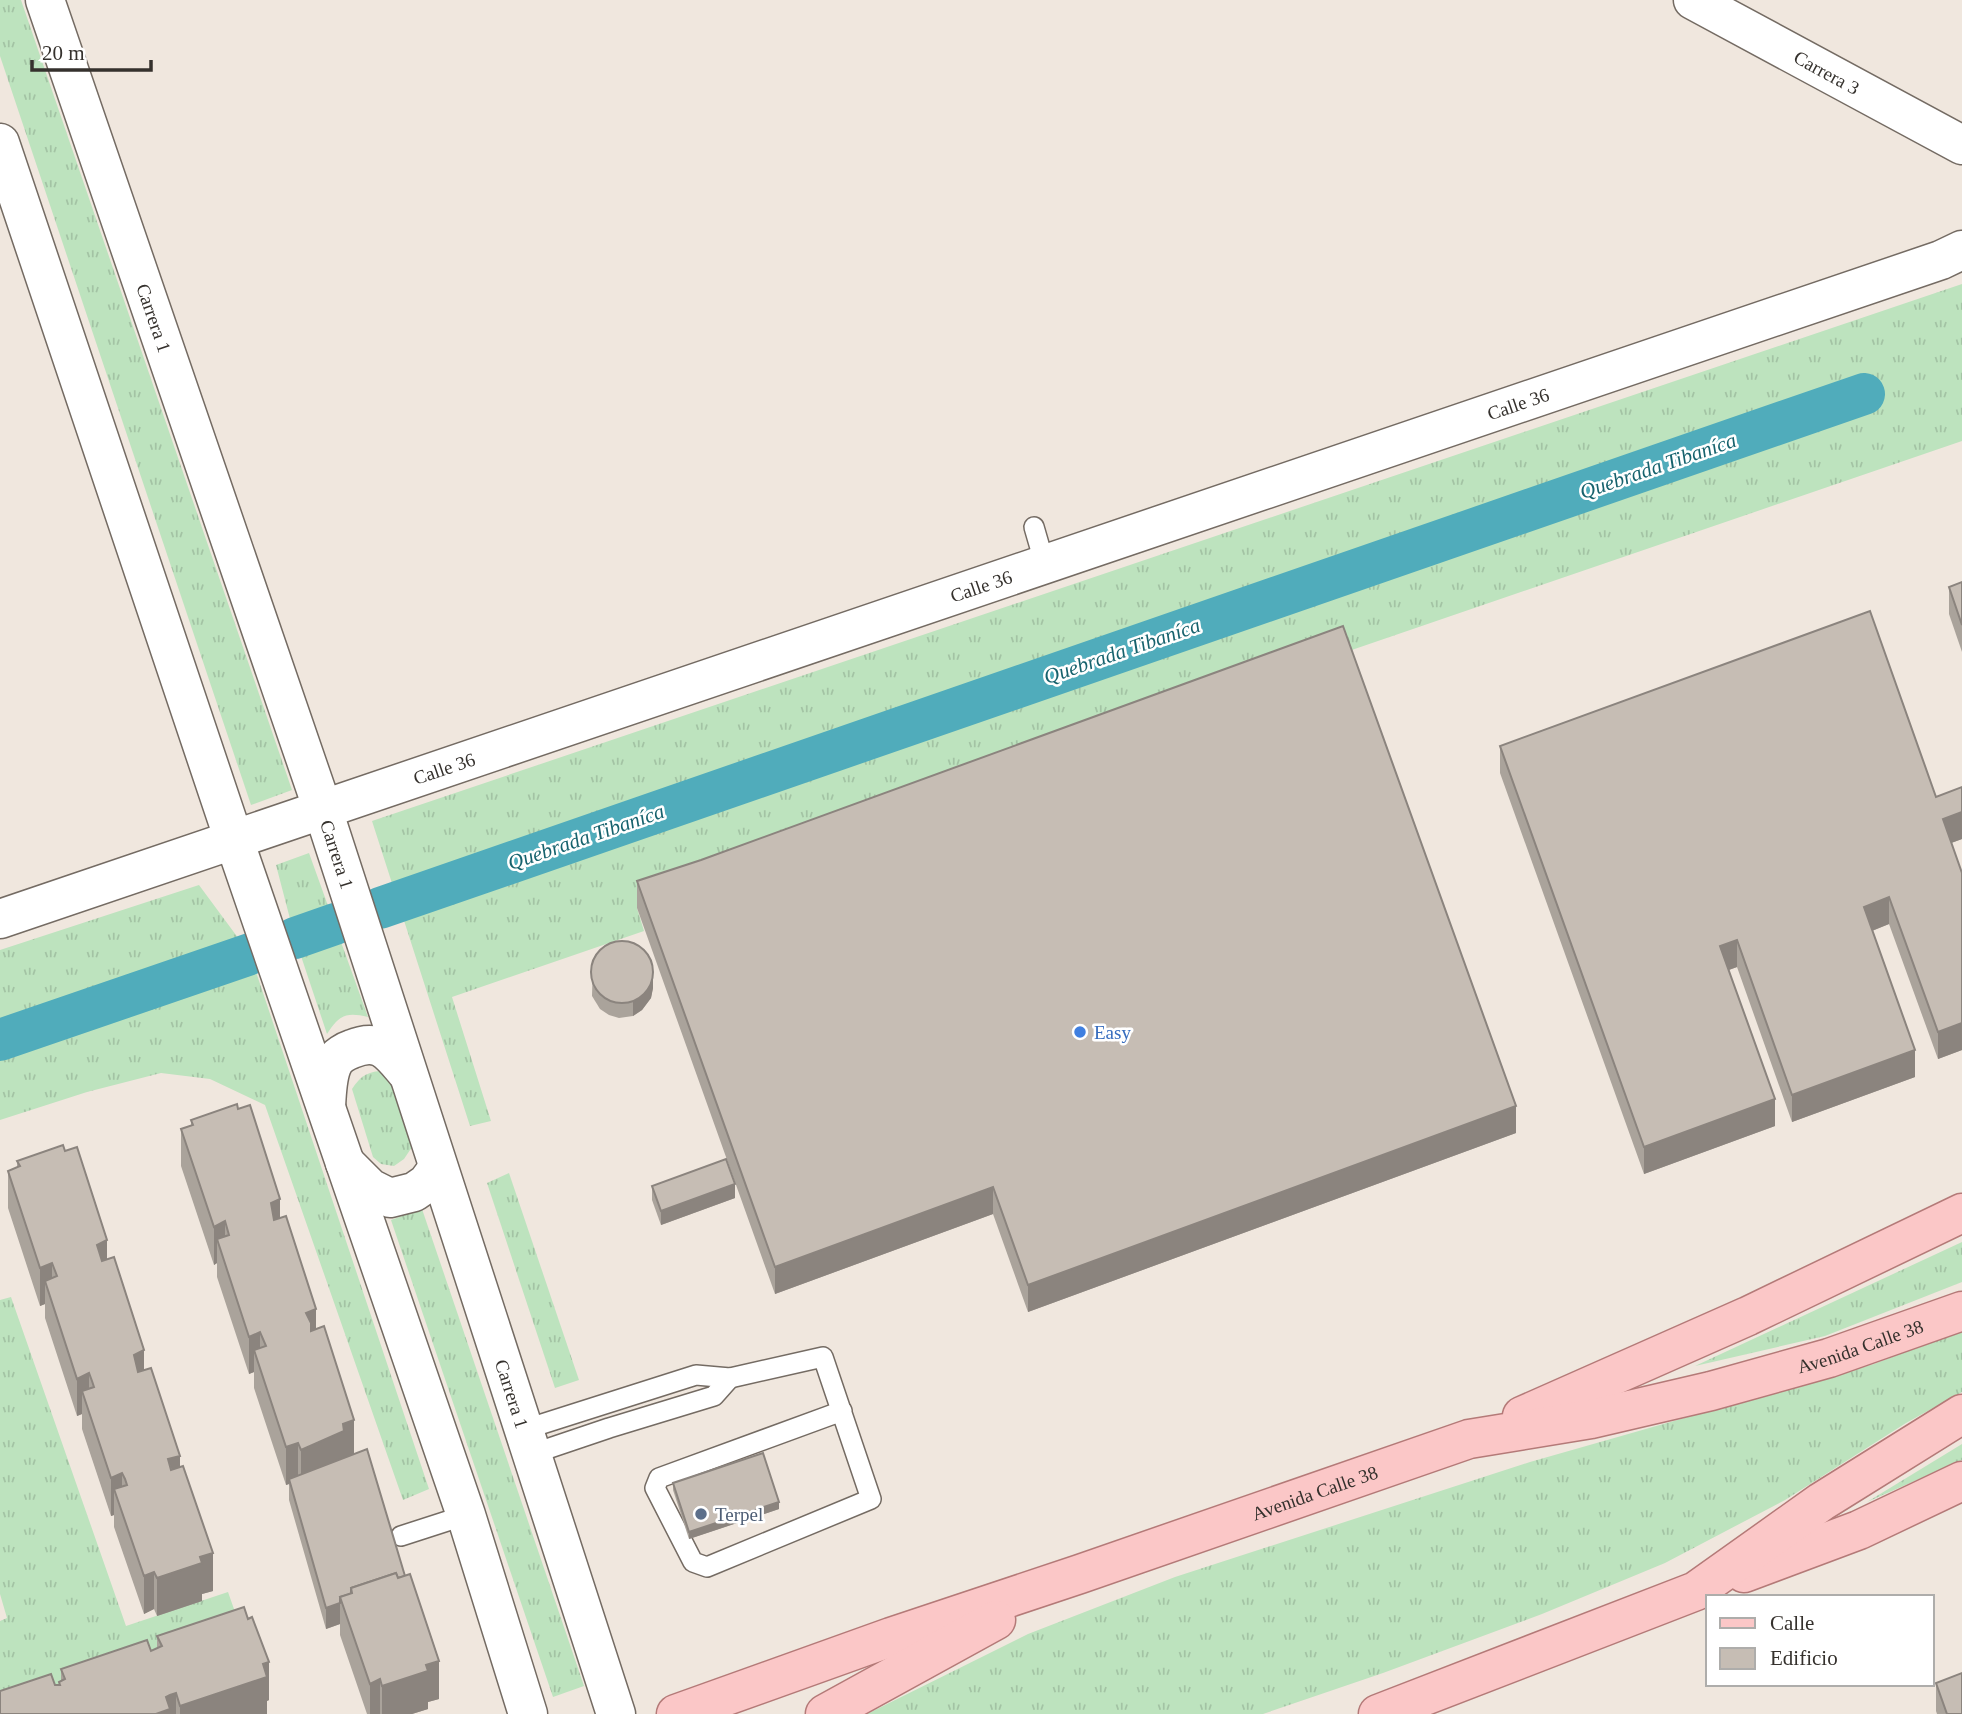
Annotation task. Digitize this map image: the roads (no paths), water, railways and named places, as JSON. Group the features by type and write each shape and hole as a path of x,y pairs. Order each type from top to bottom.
{"main road":[{"path":"1469,1439 1748,1316 1962,1213"},
{"name":"Avenida Calle 38","path":"676,1714 891,1637 1469,1439 1591,1419 1711,1391 1829,1358 1962,1311"},
{"path":"1696,1591 1821,1502 1962,1414"},
{"path":"1378,1714 1859,1530 1962,1481"},
{"path":"825,1714 1080,1574"}],"street":[{"name":"Carrera 1","path":"45,0 323,810 616,1714"},
{"name":"Carrera 3","path":"1693,0 1962,145"},
{"path":"2,154 466,1515 528,1714"},
{"name":"Calle 36","path":"0,919 1927,265 1962,250"},
{"path":"326,1107 334,1062 345,1052 358,1046 373,1044 385,1050 407,1073"},
{"path":"345,1163 370,1188 390,1198 414,1192 427,1183 438,1168"}],"lane":[{"path":"1034,527 1045,565"},
{"path":"527,1442 609,1428 714,1396 730,1378 823,1357 842,1411 871,1499 707,1567 693,1562 655,1488 659,1478 842,1411"},
{"path":"401,1536 466,1515"}],"waterway":[{"name":"Quebrada Tibaníca","path":"380,908 1864,394"},
{"name":"Quebrada Tibaníca","path":"295,938 335,924"},
{"name":"Quebrada Tibaníca","path":"0,1040 250,954"}],"place":[{"name":"Easy","path":"1080,1032"},
{"name":"Terpel","path":"701,1514"}]}
